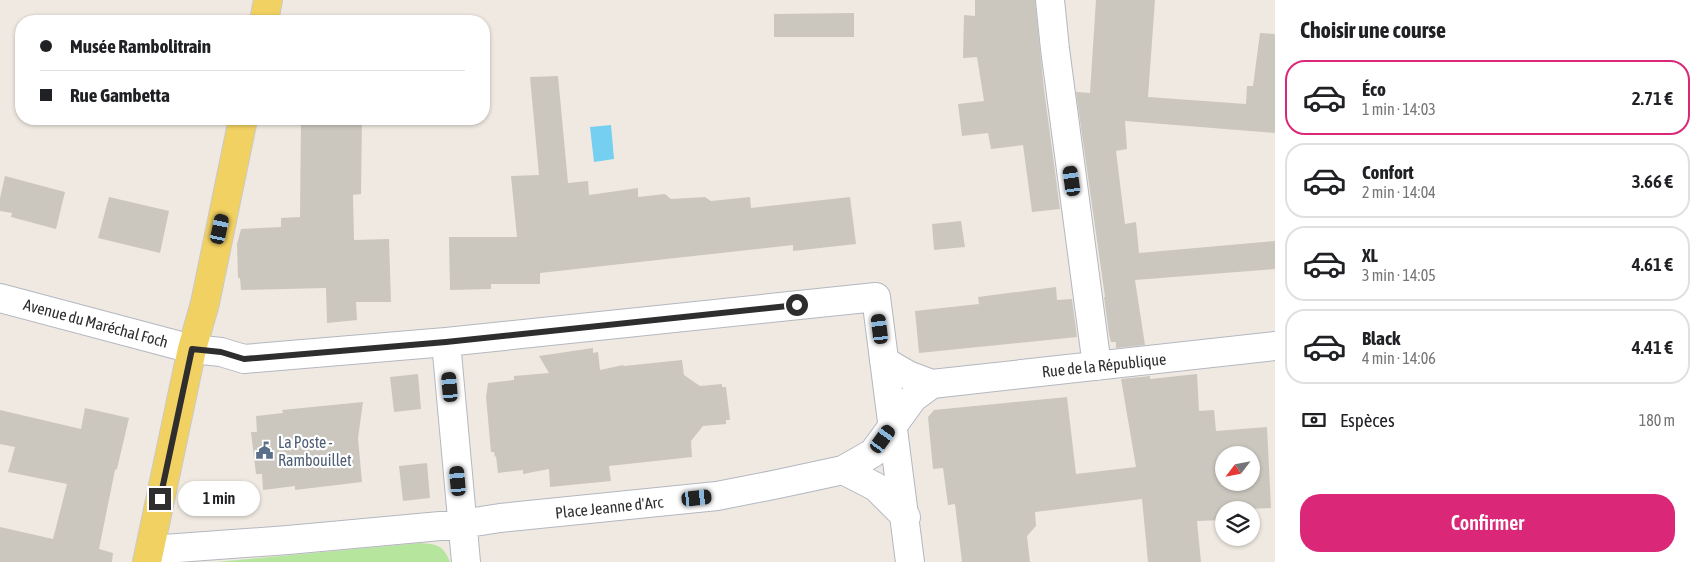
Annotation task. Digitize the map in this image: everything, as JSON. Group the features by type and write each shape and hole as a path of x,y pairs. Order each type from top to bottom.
{"main road":[{"path":"265,15 268,0"},
{"path":"148,556 242,125"}],"street":[{"path":"1050,0 1097,366"},
{"name":"Avenue du Maréchal Foch","path":"0,298 192,349 221,352 244,359 446,342 876,297 886,374"},
{"path":"446,342 466,562"},
{"name":"Rue de la République","path":"886,374 908,375 932,384 1275,346"},
{"path":"886,374 906,516 910,562"},
{"path":"893,425 913,398 932,384"},
{"name":"Place Jeanne d'Arc","path":"148,556 734,494 843,470 873,453 893,425"},
{"path":"843,470 876,487 906,516"}],"green space":[{"path":"420,543 439,546 445,552 450,562 217,562"}],"water":[{"path":"611,125 614,159 594,162 590,127"}],"building":[{"path":"975,0 1035,0 1044,89 1060,209 1032,212 1023,145 991,149 988,133 962,136 958,104 984,101 977,57 963,58 964,15 975,16"},
{"path":"1096,0 1155,0 1148,97 1246,104 1247,86 1253,86 1260,33 1275,34 1275,133 1125,121 1127,149 1116,151 1125,224 1136,222 1139,253 1275,241 1275,269 1135,280 1145,345 1116,348 1116,342 1111,342 1109,334 1076,92 1090,93"},
{"path":"854,13 854,37 774,37 774,14"},
{"path":"558,76 568,183 588,181 589,195 638,188 638,197 665,194 671,199 705,197 711,201 750,197 751,208 850,197 856,244 793,251 793,245 540,273 540,284 491,284 491,289 450,290 449,237 517,237 511,176 539,175 530,77"},
{"path":"301,125 362,125 361,194 353,195 354,240 389,239 391,302 356,302 357,320 327,323 326,288 241,290 240,278 238,278 237,244 241,229 281,227 281,218 300,217"},
{"path":"5,176 65,192 56,229 11,217 12,213 0,211 0,198"},
{"path":"109,197 169,211 160,253 98,238"},
{"path":"961,221 965,247 934,250 932,224"},
{"path":"1056,287 1057,300 1072,299 1077,337 919,353 915,311 979,304 978,297"},
{"path":"593,348 593,353 598,352 600,370 623,365 682,360 684,375 700,386 722,384 722,387 726,387 730,420 726,420 726,424 703,426 691,441 692,457 609,466 611,481 550,487 549,469 523,474 523,470 498,473 496,456 494,452 491,452 486,397 488,383 514,380 514,376 549,373 539,356"},
{"path":"418,374 421,409 394,412 390,377"},
{"path":"1197,374 1199,411 1214,410 1216,431 1267,427 1271,508 1260,508 1260,501 1215,501 1215,520 1197,521 1201,562 1148,562 1142,499 1035,512 1036,526 1027,536 1030,562 962,562 955,504 948,505 943,468 933,469 928,417 934,410 1067,397 1076,474 1136,467 1121,379 1150,376 1150,379"},
{"path":"363,402 358,438 362,482 295,490 295,486 263,490 262,474 256,474 251,432 257,432 256,416 283,413 282,410"},
{"path":"85,408 129,418 117,469 115,470 99,549 113,553 112,562 0,562 0,527 53,539 67,484 8,472 15,447 0,444 0,410 81,429"},
{"path":"427,463 430,498 403,501 399,466"}],"place":[{"name":"La Poste - Rambouillet","path":"264,451"}],"route":[{"path":"160,499 192,349 221,352 244,359 446,342 797,305"}]}
